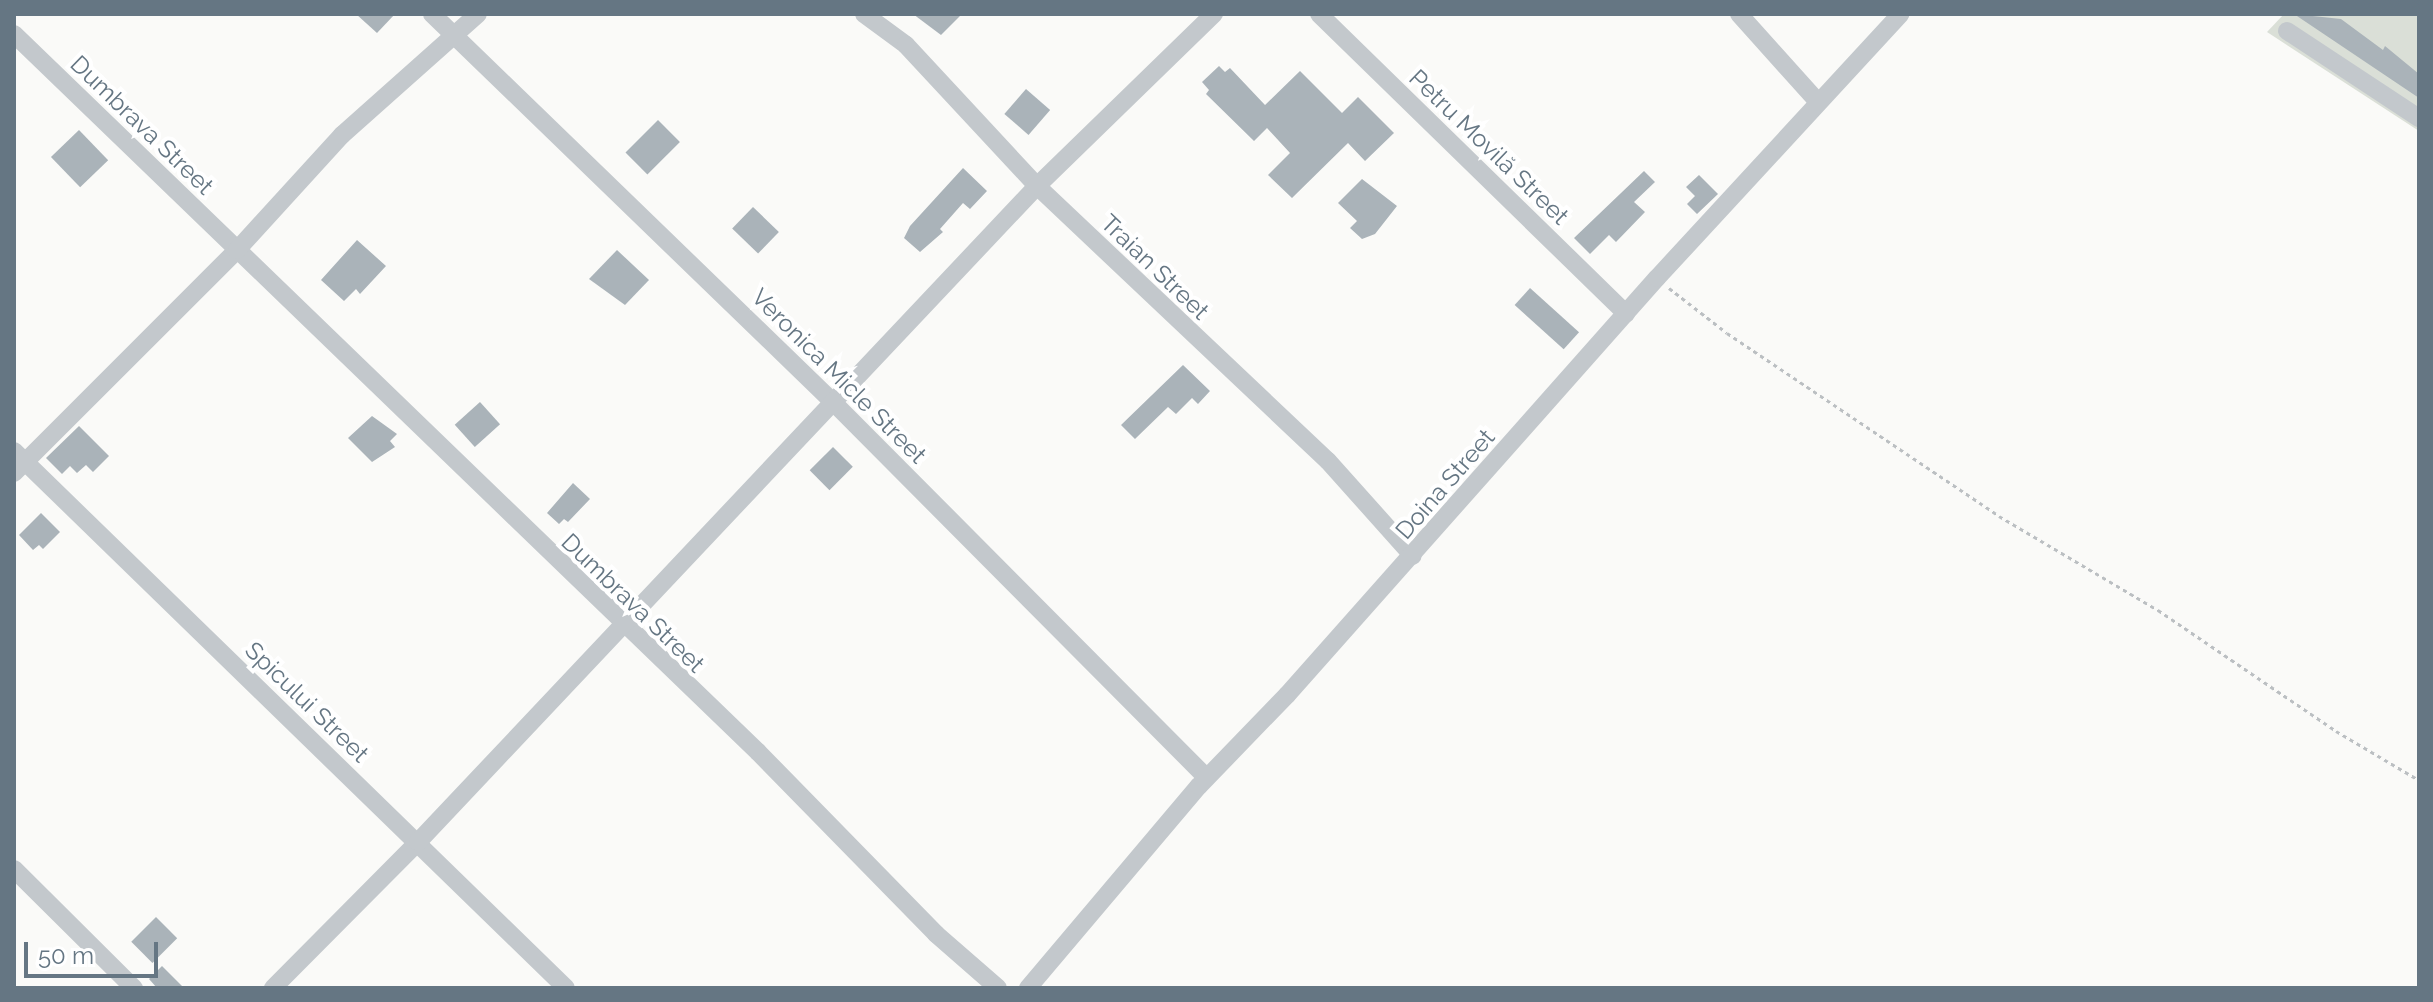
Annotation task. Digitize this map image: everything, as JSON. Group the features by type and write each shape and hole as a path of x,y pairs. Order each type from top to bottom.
{"street":[{"name":"Veronica Micle Street","path":"432,14 834,403 1206,777"},
{"path":"18,462 237,250 342,135 456,37 478,14"},
{"name":"Traian Street","path":"864,14 906,45 1037,186 1328,461 1413,556"},
{"path":"273,988 418,842 623,627 1037,186 1214,14"},
{"name":"Petru Movilă Street","path":"1319,14 1626,314"},
{"path":"1739,14 1818,102"},
{"name":"Doina Street","path":"1028,988 1206,777 1413,556 1657,278 1901,14"},
{"path":"2287,31 2419,118"},
{"name":"Dumbrava Street","path":"14,34 623,627 758,752 936,934 998,988"},
{"name":"Spicului Street","path":"18,462 418,842 566,988"},
{"path":"14,869 134,988"}],"path":[{"path":"1657,278 1727,333 1999,516 2158,610 2336,731 2419,780"}],"shaded area":[{"path":"2284,14 2419,14 2419,131 2267,32"}],"building":[{"path":"356,14 395,14 377,33"},
{"path":"913,14 962,14 941,35"},
{"path":"2294,14 2341,19 2383,50 2385,46 2419,74 2419,98"},
{"path":"1219,66 1225,72 1230,68 1265,105 1300,71 1342,113 1358,97 1394,133 1365,161 1348,143 1292,198 1268,175 1290,153 1267,128 1254,141 1206,94 1209,90 1202,82"},
{"path":"1026,89 1050,110 1029,135 1004,114"},
{"path":"658,120 680,142 647,174 625,153"},
{"path":"79,130 108,160 80,187 51,157"},
{"path":"963,168 987,191 970,209 963,203 940,229 943,232 920,252 904,238 910,226"},
{"path":"1644,171 1655,182 1634,202 1645,212 1616,242 1609,235 1590,254 1574,238"},
{"path":"1699,175 1718,194 1697,214 1687,204 1695,196 1686,187"},
{"path":"1362,179 1397,206 1375,234 1362,239 1350,228 1357,221 1338,203"},
{"path":"753,207 779,232 758,254 732,229"},
{"path":"357,240 386,266 360,294 356,289 344,301 321,280"},
{"path":"617,250 649,280 625,305 589,279"},
{"path":"1530,288 1579,332 1564,349 1515,305"},
{"path":"1183,365 1210,391 1198,404 1192,398 1176,414 1168,407 1135,439 1121,425"},
{"path":"480,402 500,424 475,447 455,425"},
{"path":"372,416 397,434 390,441 395,447 372,462 348,438"},
{"path":"79,426 109,456 93,472 86,465 77,473 70,466 62,474 46,458"},
{"path":"833,447 853,467 829,490 810,470"},
{"path":"573,483 590,499 568,522 564,519 559,524 547,513"},
{"path":"41,513 60,532 43,549 39,545 33,550 19,535"},
{"path":"156,917 177,938 152,963 131,942"},
{"path":"162,966 184,988 157,988 149,979"}]}
